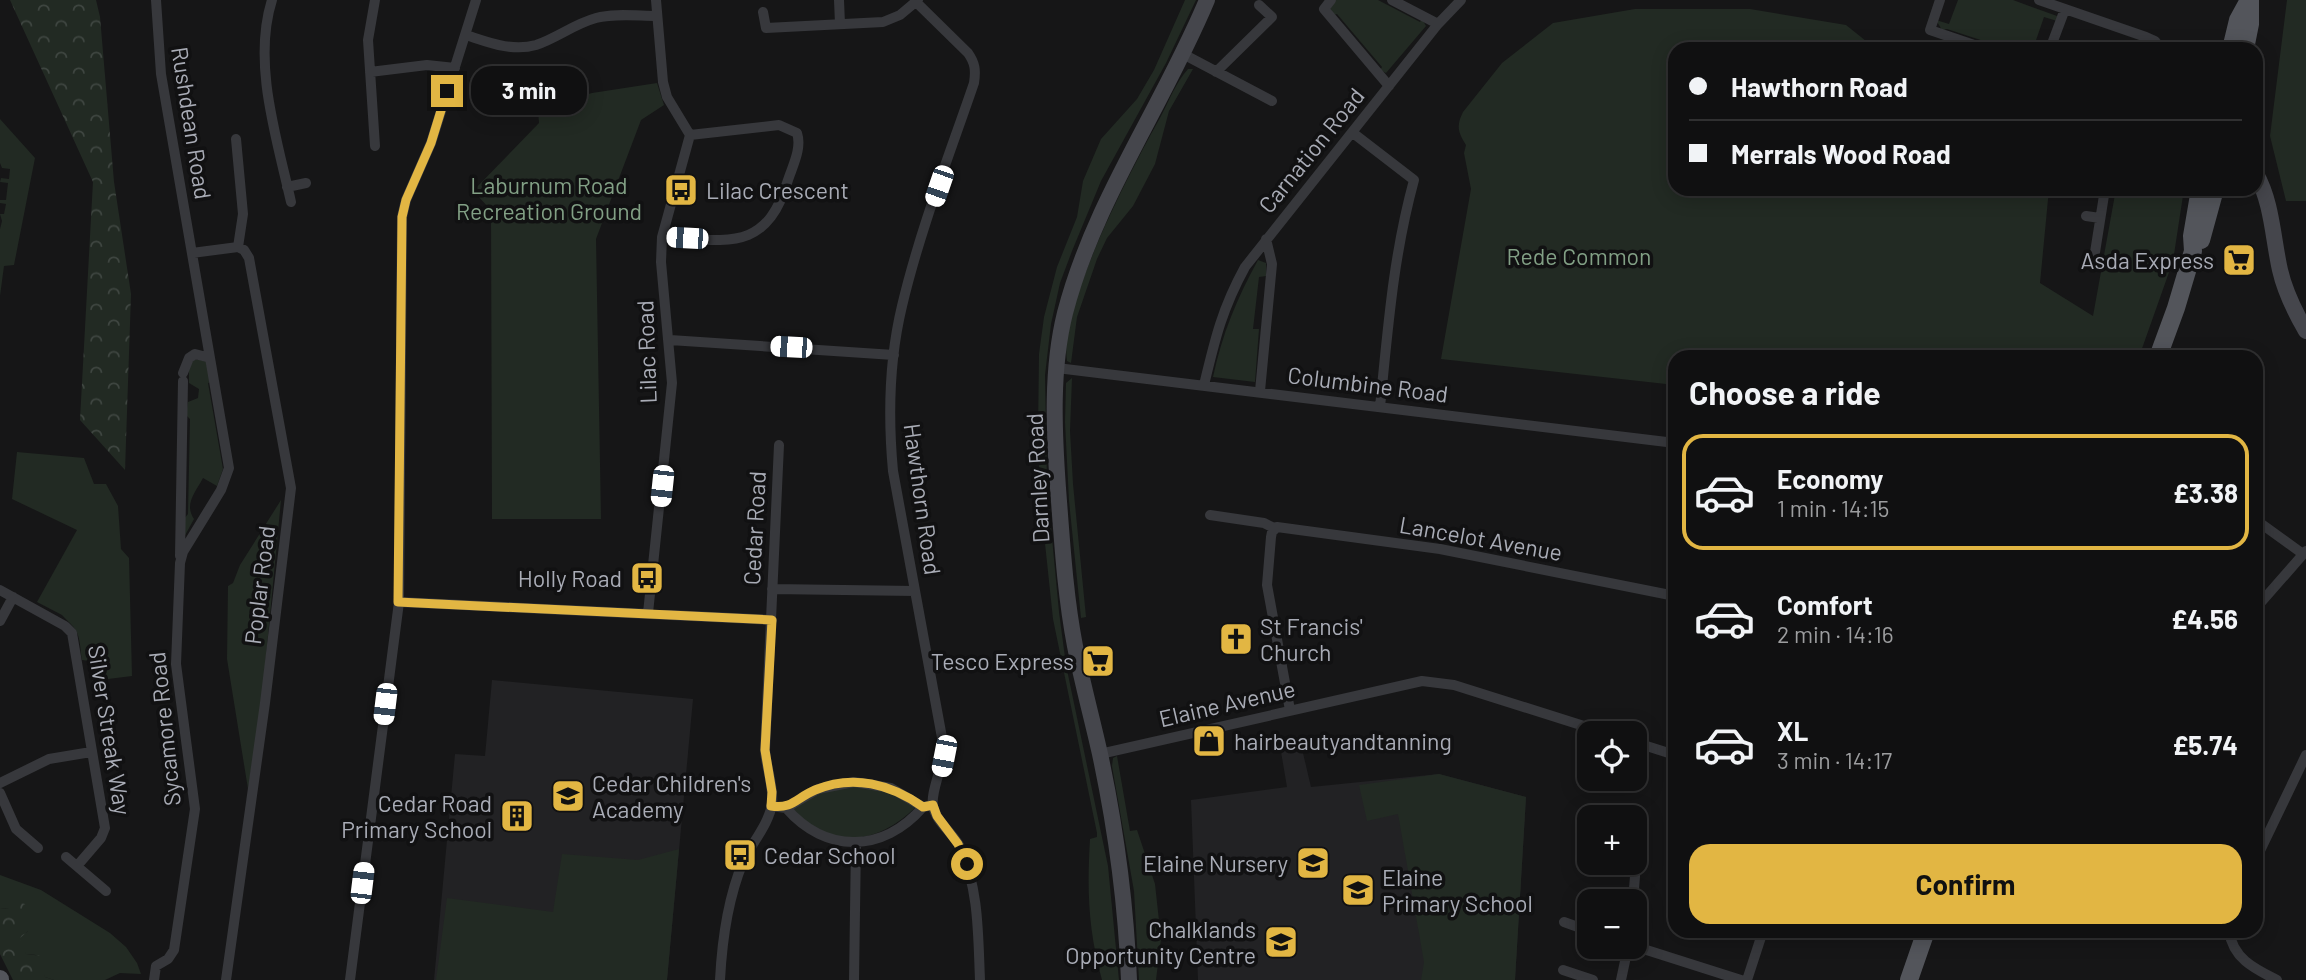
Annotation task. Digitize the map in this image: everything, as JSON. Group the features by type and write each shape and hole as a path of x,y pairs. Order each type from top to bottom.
{"main road":[{"path":"2233,42 2238,20 2250,0"},
{"path":"2246,42 2250,0"},
{"path":"2193,251 2192,236 2199,196"},
{"path":"2161,350 2193,251 2202,237 2213,196"},
{"path":"1909,980 1924,938"}],"street":[{"name":"Rushdean Road","path":"156,0 161,74 192,253"},
{"path":"272,0 264,34 264,57 273,120 291,202"},
{"path":"375,0 368,40 375,146"},
{"path":"350,980 398,602 402,217 406,200 431,143 476,0"},
{"path":"656,0 663,82 667,97 690,135 779,125 797,133 799,140 777,207 758,231 735,240 662,237"},
{"path":"839,0 840,24"},
{"name":"Darnley Road","path":"1129,980 1127,932 1119,865 1100,754 1075,646 1068,598 1055,447 1057,368 1075,278 1102,210 1183,54 1207,0"},
{"name":"Carnation Road","path":"1331,0 1324,9 1389,86"},
{"path":"1392,0 1438,24"},
{"name":"Carnation Road","path":"1204,385 1227,299 1245,267 1438,24 1461,0"},
{"path":"1940,0 1929,32 1963,42"},
{"path":"2039,0 2156,42"},
{"path":"763,12 766,27 883,22 900,15 917,1"},
{"name":"Hawthorn Road","path":"917,1 968,53 976,72 905,296 894,355 889,430 893,471 943,743 944,756 928,806"},
{"path":"1216,72 1272,17 1259,5"},
{"path":"2053,42 2065,9"},
{"path":"466,35 503,46 521,47 536,45 579,23 600,16 657,16"},
{"path":"1183,54 1272,100"},
{"path":"370,72 427,65 455,68"},
{"path":"1353,133 1414,180 1393,272 1380,407"},
{"name":"Lilac Road","path":"648,613 672,383 661,262 662,237 690,135"},
{"path":"192,253 238,247 243,214 236,139"},
{"path":"287,187 306,183"},
{"path":"2093,265 2104,196"},
{"path":"2262,196 2281,273 2291,302 2306,331"},
{"path":"2086,216 2100,218"},
{"name":"Carnation Road","path":"1260,391 1272,264 1266,239"},
{"name":"Poplar Road","path":"226,980 265,703 291,488 253,276 249,258 244,250 238,247"},
{"name":"Sycamore Road","path":"180,563 183,552 222,490 229,468 192,253"},
{"path":"670,340 894,355"},
{"name":"Sycamore Road","path":"154,980 156,966 168,960 174,950 195,809 176,664 188,393 183,377 189,358 195,354 210,358"},
{"name":"Columbine Road","path":"1057,368 1668,442"},
{"name":"Cedar Road","path":"771,806 772,792 765,750 779,445"},
{"name":"Lancelot Avenue","path":"1210,515 1440,550 1668,595"},
{"path":"2263,525 2304,553 2263,600"},
{"path":"1277,527 1270,542 1267,580 1290,710"},
{"path":"772,589 915,591"},
{"name":"Silver Streak Way","path":"0,590 65,626 72,633 105,828 102,838 77,866"},
{"path":"0,621 13,597"},
{"path":"398,602 772,620"},
{"name":"Elaine Avenue","path":"1100,754 1422,681 1438,682 1577,724"},
{"path":"1647,746 1668,753"},
{"path":"0,783 49,759 91,752"},
{"path":"2263,844 2306,755"},
{"path":"786,808 818,789 854,782 891,788 928,806 958,844 974,890 978,917 980,980"},
{"path":"0,793 16,829 38,848"},
{"path":"720,980 722,948 734,892 742,865 771,806 786,808 809,830 824,837 856,842 872,841 894,832 928,806"},
{"path":"854,980 856,842"},
{"path":"66,857 106,891"},
{"path":"1564,922 1577,927"},
{"path":"1747,980 1761,938"},
{"path":"2231,938 2240,957 2277,980"},
{"path":"1647,950 1741,980"},
{"path":"1621,980 1625,959"},
{"path":"1563,970 1593,980"}],"shaded area":[{"name":"Cedar Children's Academy","path":"492,680 693,699 667,980 434,980 455,754 485,756"},
{"name":"Elaine Primary School","path":"1299,736 1311,787 1439,774 1526,797 1515,980 1198,980 1191,800 1287,787 1279,740"}],"green space":[{"path":"10,0 96,0 100,17 114,182 131,294 125,470 80,420 93,182"},
{"path":"1185,0 1196,0 1166,63 1101,181 1060,283 1051,324 1045,375 1047,485 1059,612 1066,665 1108,866 1119,980 1102,980 1091,927 1089,893 1090,839 1097,837 1097,833 1053,619 1040,496 1039,354 1044,317 1057,267 1077,217 1083,181 1101,139 1137,99 1154,70"},
{"path":"1336,0 1378,0 1420,22 1422,19 1426,26 1386,73 1380,70 1382,67 1337,14 1334,15 1330,8"},
{"path":"1958,0 2013,0 2057,16 2057,21 2044,17 2035,42 1987,42 1947,29 1942,30 1936,20 1949,24"},
{"path":"2287,0 2306,0 2306,201 2286,201 2270,136"},
{"name":"Rede Common","path":"1635,9 1750,9 1846,25 1867,42 1668,42 1668,196 2048,196 2040,283 2093,316 2115,196 2183,196 2173,261 2141,350 1668,350 1668,384 1441,359 1471,189 1464,153 1466,145 1461,136 1459,121 1463,112 1502,63 1553,23"},
{"path":"1188,69 1193,69 1169,111 1155,164 1133,206 1107,238 1097,259 1077,317 1071,363 1067,361 1067,337 1085,273 1133,168 1176,86"},
{"name":"Laburnum Road Recreation Ground","path":"657,83 664,105 641,120 596,239 601,519 492,519 491,210 473,191 539,123 538,110 592,93"},
{"path":"0,119 35,158 14,265 4,266 0,296 0,214 4,214 6,204 0,203 0,200 6,200 8,183 0,182 1,178 9,179 10,169 2,168 0,163"},
{"path":"1258,260 1266,263 1266,276 1259,277 1253,329 1259,329 1255,382 1213,377 1231,317"},
{"path":"193,360 206,362 223,469 217,486 203,478 190,503 194,519 183,539 183,520 188,514 190,419 186,415 188,402 198,398 199,389 189,383 189,367"},
{"path":"1072,378 1070,431 1073,484 1086,617 1081,618 1069,501 1065,422 1066,383"},
{"path":"17,452 84,458 94,484 106,484 118,506 121,549 129,558 132,676 92,681 90,661 82,660 74,627 62,615 37,602 77,530 12,499"},
{"path":"281,500 261,709 248,789 227,659 228,586 233,583 240,565"},
{"path":"1117,756 1130,831 1137,830 1155,884 1161,939 1156,980 1139,980 1134,891 1112,766 1113,758"},
{"path":"1439,774 1526,797 1515,980 1421,980 1424,962 1398,814 1367,821 1359,785"},
{"path":"854,785 890,791 917,806 894,825 868,836 855,838 827,833 809,824 791,807 819,792"},
{"path":"679,849 667,980 436,980 447,898 553,912 562,854 638,860"},
{"path":"0,875 41,890 110,933 126,947 141,974 120,973 105,980 54,980 45,977 36,955 26,954 18,939 28,931 9,909 0,908"},
{"path":"18,902 25,904 27,910 34,914 28,931 19,939 24,944 26,954 42,956 48,966 44,970 45,977 54,980 13,980 0,954 0,908 9,909"}],"place":[{"name":"Lilac Crescent","path":"681,190"},
{"name":"Asda Express","path":"2239,260"},
{"name":"Holly Road","path":"647,578"},
{"name":"St Francis' Church","path":"1236,639"},
{"name":"Tesco Express","path":"1098,661"},
{"name":"hairbeautyandtanning","path":"1209,741"},
{"name":"Cedar Children's Academy","path":"568,796"},
{"name":"Cedar Road Primary School","path":"517,816"},
{"name":"Cedar School","path":"740,855"},
{"name":"Elaine Nursery","path":"1313,863"},
{"name":"Elaine Primary School","path":"1358,890"},
{"name":"Chalklands Opportunity Centre","path":"1281,942"}],"route":[{"path":"447,91 431,143 406,200 402,217 398,602 772,620 765,750 772,792 771,806 786,808 801,797 836,784 873,783 891,788 923,807 933,805 937,816 958,844 967,864"}]}
